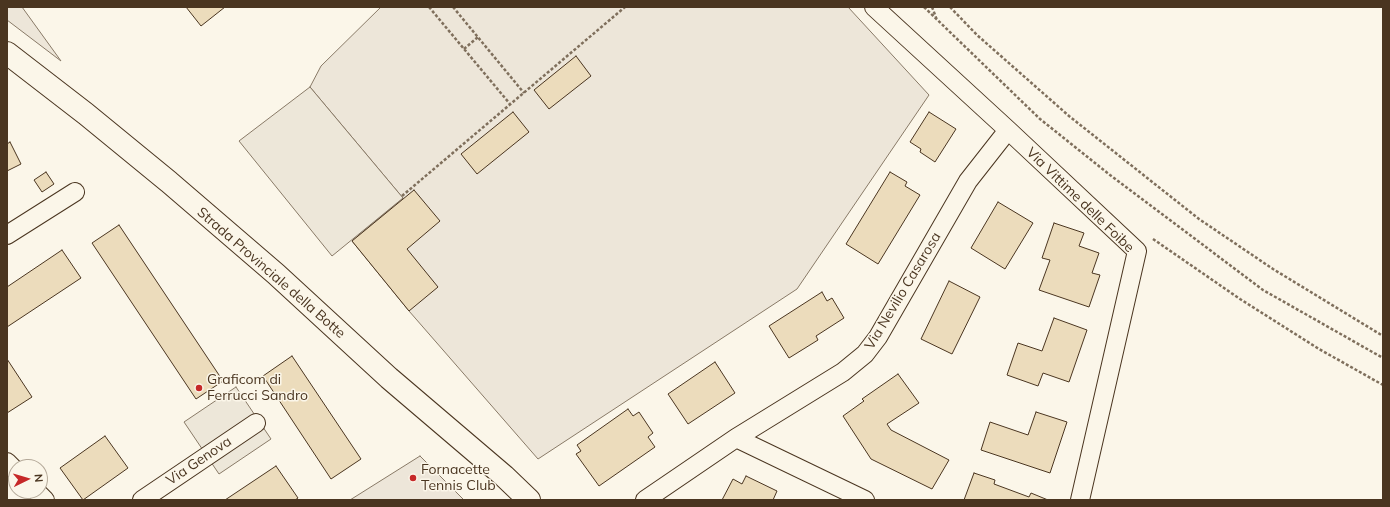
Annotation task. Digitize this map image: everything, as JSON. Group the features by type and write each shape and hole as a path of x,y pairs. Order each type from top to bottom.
{"main road":[{"name":"Strada Provinciale della Botte","path":"7,54 86,114 276,274 390,378 504,476 529,500"}],"street":[{"name":"Via Vittime delle Foibe","path":"874,7 1137,251 1080,500"},
{"name":"Via Nevilio Casarosa","path":"645,500 736,438 843,372 865,354 878,337 968,181 1008,130"},
{"path":"7,235 75,192"},
{"name":"Via Genova","path":"142,500 256,423"},
{"path":"736,438 864,500"},
{"path":"504,476 511,500"}],"path":[{"path":"429,7 510,104"},
{"path":"453,7 524,93"},
{"path":"402,196 625,7"},
{"path":"924,7 1040,119 1110,175 1263,290 1383,358"},
{"path":"932,7 938,22"},
{"path":"950,7 977,35 1069,116 1199,219 1273,269 1383,336"},
{"path":"464,49 478,37"},
{"path":"1147,235 1240,299 1306,341 1383,385"}],"shaded area":[{"path":"7,7 22,7 61,61 7,20"},
{"path":"381,7 848,7 929,95 797,289 538,459 409,311 352,241 403,198 310,87 321,66"},
{"path":"310,87 403,198 332,256 239,141"},
{"path":"236,387 271,439 219,474 184,422"},
{"name":"Fornacette Tennis Club","path":"420,456 464,500 350,500"}],"building":[{"path":"186,7 225,7 201,26"},
{"path":"576,56 591,76 549,109 534,90"},
{"path":"513,112 529,132 477,174 461,154"},
{"path":"929,112 956,129 935,162 920,152 921,149 910,142"},
{"path":"10,142 21,164 7,171 7,144"},
{"path":"46,172 54,184 42,192 34,180"},
{"path":"890,172 907,182 905,186 920,195 878,264 846,244"},
{"path":"414,190 440,221 407,249 438,287 409,311 352,241"},
{"path":"998,202 1033,223 1005,269 971,248"},
{"path":"1054,223 1084,233 1079,246 1099,253 1092,273 1100,275 1089,307 1039,290 1050,260 1042,258"},
{"path":"119,225 223,381 196,399 92,243"},
{"path":"62,250 81,278 7,327 7,287"},
{"path":"949,281 980,297 952,354 921,339"},
{"path":"822,292 827,301 832,298 844,318 816,336 818,340 789,358 769,326"},
{"path":"1054,318 1087,330 1069,382 1043,373 1038,386 1007,375 1018,343 1042,351"},
{"path":"292,356 361,459 331,479 263,376"},
{"path":"7,359 32,397 7,413"},
{"path":"715,362 735,393 688,424 668,394"},
{"path":"898,374 919,403 887,424 891,430 949,460 932,489 871,459 843,416 864,401 862,399"},
{"path":"628,409 633,416 639,412 653,433 648,437 655,447 599,486 576,454 581,451 577,445"},
{"path":"1036,412 1067,422 1050,473 981,450 990,422 1028,435"},
{"path":"105,436 128,468 83,500 60,468"},
{"path":"276,466 298,498 295,500 225,500"},
{"path":"974,473 995,480 994,484 1029,497 1031,493 1048,500 964,500"},
{"path":"746,476 777,491 773,500 722,500 733,479 742,484"}],"place":[{"name":"Graficom di Ferrucci Sandro","path":"199,388"},
{"name":"Fornacette Tennis Club","path":"413,478"}]}
